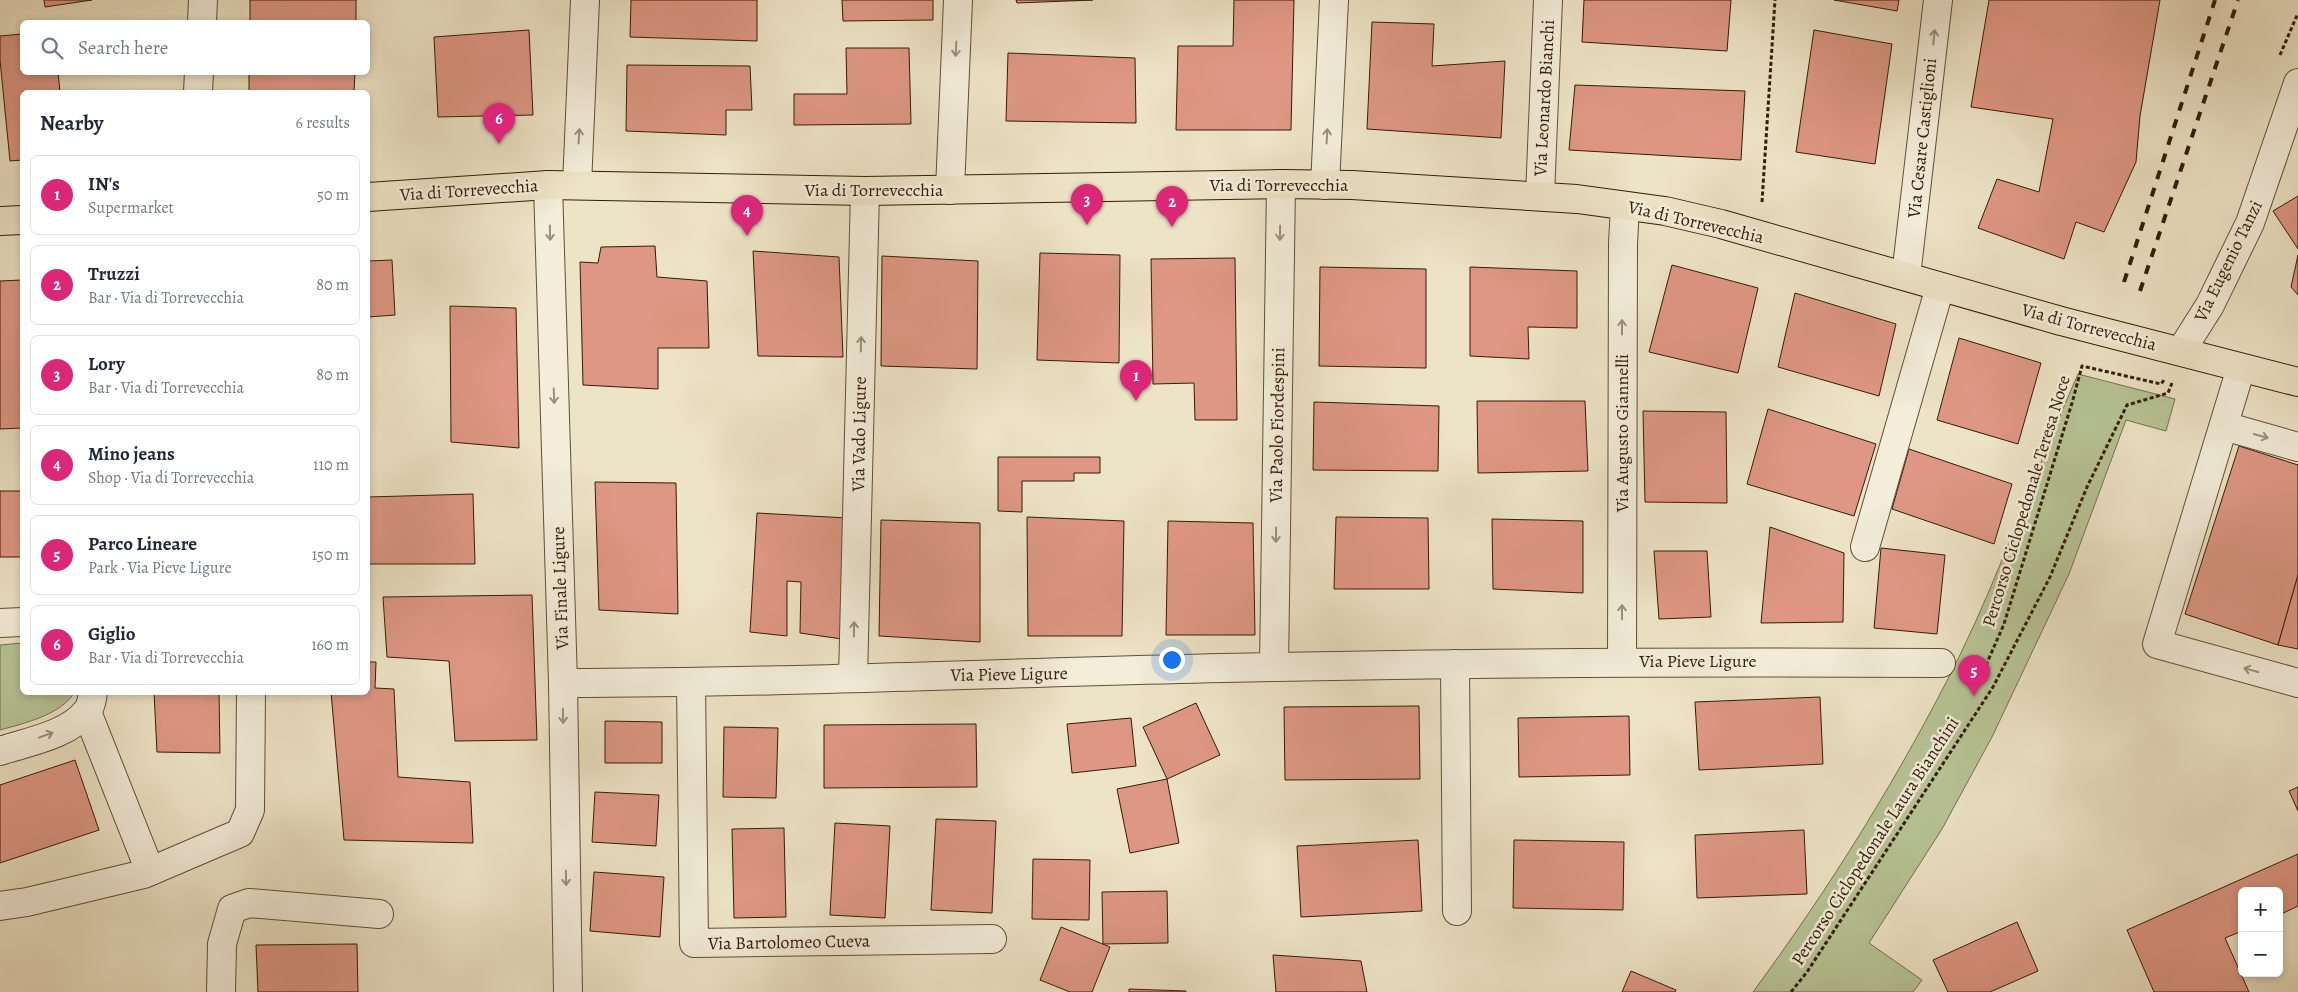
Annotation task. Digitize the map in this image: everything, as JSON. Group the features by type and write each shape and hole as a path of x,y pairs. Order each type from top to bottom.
{"main road":[{"name":"Via di Torrevecchia","path":"370,197 548,185 865,191 1281,184 1540,196 1625,206 1695,218 1940,287 2298,382"},
{"path":"0,221 20,220"}],"street":[{"path":"202,20 203,0"},
{"path":"577,185 585,0"},
{"path":"950,190 958,0"},
{"path":"1325,185 1334,0"},
{"name":"Via Leonardo Bianchi","path":"1540,196 1548,0"},
{"name":"Via Cesare Castiglioni","path":"1906,276 1938,0"},
{"path":"198,90 199,75"},
{"name":"Via Eugenio Tanzi","path":"2181,351 2210,305 2250,223 2298,83"},
{"name":"Via Paolo Fiordespini","path":"1274,667 1281,184"},
{"name":"Via Finale Ligure","path":"548,185 562,683 568,992"},
{"name":"Via Vado Ligure","path":"853,678 865,191"},
{"name":"Via Augusto Giannelli","path":"1622,661 1623,244 1625,206"},
{"path":"1865,547 1940,287"},
{"path":"2241,368 2156,644 2298,683"},
{"path":"2224,426 2298,447"},
{"path":"0,623 20,622"},
{"name":"Via Pieve Ligure","path":"562,683 691,683 1274,667 1622,661 1941,663"},
{"path":"1454,664 1457,911"},
{"name":"Via Bartolomeo Cueva","path":"691,683 694,943 992,939"},
{"path":"0,906 27,902 150,871 240,834 250,810 251,695"},
{"path":"0,751 64,728 90,702 150,871"},
{"path":"221,992 222,944 232,909 250,903 379,914"}],"path":[{"path":"1757,235 1764,194 1775,0"},
{"name":"Percorso Ciclopedonale Teresa Noce","path":"1983,672 2004,624 2082,366 2161,384 2181,351"},
{"name":"Percorso Ciclopedonale Laura Bianchini","path":"1791,992 1807,972 1993,687 2050,577 2087,487 2126,405 2168,393 2173,382"}],"green space":[{"path":"2078,374 2175,399 2166,431 2126,420 2069,574 1992,737 1942,829 1869,943 1922,980 1913,992 1753,992 1837,871 1888,787 1936,701 1959,657 1991,587"},
{"path":"20,643 20,695 72,695 68,701 51,713 0,730 0,645"}],"building":[{"path":"44,0 92,0 45,7"},
{"path":"250,0 356,0 356,20 250,20"},
{"path":"631,0 757,0 757,41 630,37"},
{"path":"842,0 933,0 933,20 843,21"},
{"path":"1016,0 1093,0 1017,3"},
{"path":"1234,0 1294,0 1291,130 1176,130 1178,46 1233,46"},
{"path":"1584,0 1731,0 1727,51 1582,42"},
{"path":"1834,0 1899,0 1897,11"},
{"path":"1989,0 2160,0 2140,116 2136,162 2104,232 2076,222 2064,259 1978,228 1997,179 2039,192 2053,119 1971,107"},
{"path":"1372,22 1434,24 1432,66 1505,61 1501,138 1367,129"},
{"path":"529,30 533,115 438,117 434,37"},
{"path":"1814,30 1892,44 1875,164 1796,152"},
{"path":"20,34 20,75 58,75 60,90 20,90 20,160 10,161 0,60 0,36"},
{"path":"846,48 909,48 911,124 794,125 794,94 847,94"},
{"path":"1008,53 1135,58 1136,123 1006,121"},
{"path":"627,65 750,66 752,110 726,110 726,135 626,131"},
{"path":"249,75 355,75 354,90 249,90"},
{"path":"1575,85 1745,91 1741,160 1569,150"},
{"path":"2298,196 2298,249 2273,211"},
{"path":"655,246 657,277 707,281 709,348 658,348 658,389 583,385 580,262 598,263 601,247"},
{"path":"753,251 839,257 843,357 758,356"},
{"path":"1040,253 1120,255 1119,363 1037,360"},
{"path":"2298,255 2298,295 2291,287"},
{"path":"882,256 978,261 977,369 881,366"},
{"path":"1235,258 1237,420 1195,420 1194,383 1153,384 1151,259"},
{"path":"392,260 395,315 370,317 370,261"},
{"path":"1672,265 1758,288 1738,373 1649,352"},
{"path":"1320,267 1426,269 1426,368 1319,366"},
{"path":"1470,267 1577,271 1577,328 1528,327 1529,359 1470,356"},
{"path":"20,280 20,428 0,429 0,281"},
{"path":"1795,293 1896,324 1879,396 1778,367"},
{"path":"450,306 516,308 519,448 451,442"},
{"path":"1959,338 2041,363 2018,444 1937,420"},
{"path":"1477,401 1585,401 1588,471 1478,473"},
{"path":"1314,402 1439,406 1438,471 1313,470"},
{"path":"1768,409 1876,444 1854,516 1747,484"},
{"path":"1643,411 1726,412 1727,503 1645,502"},
{"path":"2239,446 2298,465 2298,575 2278,645 2185,614"},
{"path":"1909,449 2012,484 1994,544 1892,509"},
{"path":"998,457 1100,457 1100,473 1074,473 1074,481 1022,481 1022,512 998,511"},
{"path":"595,482 676,483 678,614 599,610"},
{"path":"0,491 20,491 20,557 0,557"},
{"path":"473,494 475,564 370,564 370,497"},
{"path":"757,513 847,518 842,639 800,633 801,582 787,581 787,636 750,632"},
{"path":"1027,517 1124,521 1122,636 1028,636"},
{"path":"1336,517 1428,518 1429,589 1334,589"},
{"path":"1492,519 1583,521 1583,593 1493,589"},
{"path":"881,520 980,523 980,642 879,636"},
{"path":"1168,521 1253,523 1255,635 1166,635"},
{"path":"1770,527 1844,553 1843,622 1761,623"},
{"path":"1881,548 1945,555 1937,634 1874,628"},
{"path":"1654,551 1707,551 1711,617 1659,619"},
{"path":"2298,575 2298,649 2278,645"},
{"path":"532,595 537,740 455,741 449,661 387,657 383,597"},
{"path":"370,662 376,662 375,688 394,689 398,777 470,782 473,843 344,840 331,695 370,695"},
{"path":"154,695 219,695 220,753 157,752"},
{"path":"1820,697 1823,764 1699,770 1695,702"},
{"path":"1196,703 1220,755 1167,779 1143,727"},
{"path":"1419,706 1420,779 1285,780 1284,707"},
{"path":"1629,716 1630,775 1519,777 1518,718"},
{"path":"1131,718 1136,766 1072,773 1067,724"},
{"path":"605,721 662,722 662,763 605,763"},
{"path":"976,724 977,787 824,788 824,725"},
{"path":"724,727 778,728 776,798 723,797"},
{"path":"75,760 99,830 0,863 0,785"},
{"path":"1167,779 1179,843 1130,853 1117,789"},
{"path":"2298,787 2298,811 2289,791"},
{"path":"595,792 659,795 656,846 592,842"},
{"path":"936,819 996,821 992,913 931,910"},
{"path":"835,823 890,826 885,918 830,915"},
{"path":"784,828 786,917 734,918 732,829"},
{"path":"1804,830 1807,894 1697,898 1695,835"},
{"path":"1418,840 1422,911 1301,917 1297,846"},
{"path":"1514,840 1624,842 1623,910 1513,908"},
{"path":"2298,854 2298,906 2283,913 2283,887 2238,887 2238,933 2225,938 2238,967 2238,977 2242,977 2249,992 2154,992 2127,930"},
{"path":"1033,859 1090,860 1089,920 1032,919"},
{"path":"594,872 664,877 660,937 590,931"},
{"path":"1167,891 1168,943 1103,944 1102,892"},
{"path":"2017,922 2038,971 1990,992 1948,992 1933,960"},
{"path":"1061,927 1110,947 1092,992 1070,992 1040,980"},
{"path":"357,944 358,992 258,992 256,945"},
{"path":"1273,955 1361,961 1367,992 1276,992"},
{"path":"1631,971 1676,990 1675,992 1622,992"},
{"path":"1129,989 1186,991 1186,992 1129,992"}],"railway":[{"path":"2124,282 2215,0"},
{"path":"2140,291 2238,0"}],"place":[{"name":"Giglio","path":"499,144"},
{"name":"Lory","path":"1087,225"},
{"name":"Truzzi","path":"1172,227"},
{"name":"Mino jeans","path":"747,236"},
{"name":"IN's","path":"1136,401"},
{"name":"Parco Lineare","path":"1974,696"}]}
